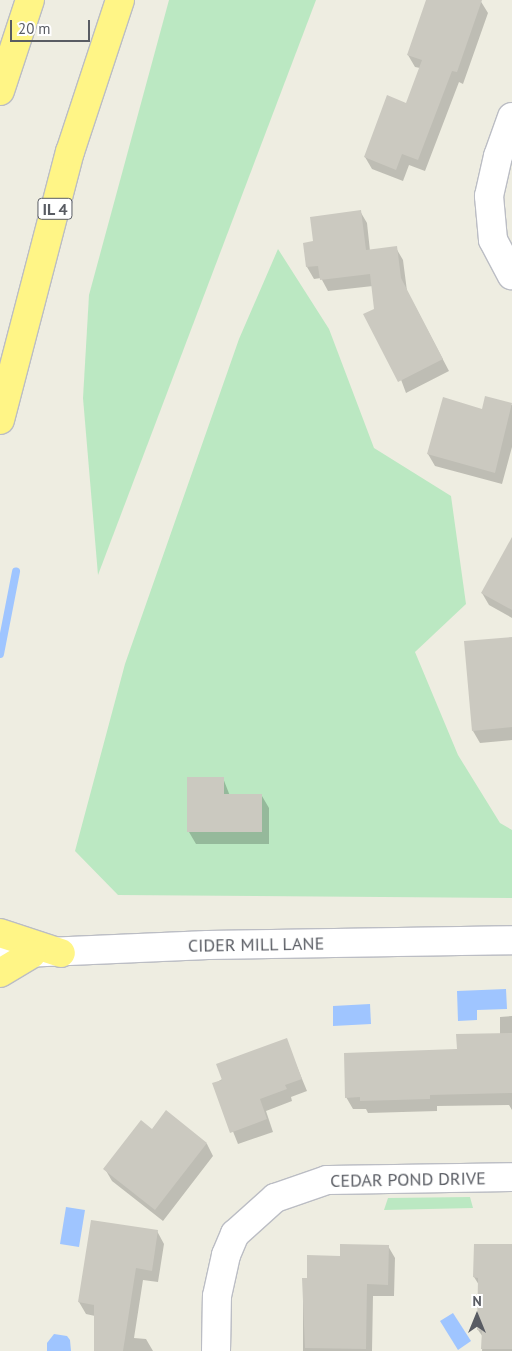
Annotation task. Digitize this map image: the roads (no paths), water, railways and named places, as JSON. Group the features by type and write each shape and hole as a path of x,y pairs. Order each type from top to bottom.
{"highway":[{"path":"0,91 30,0"},
{"name":"IL 4","path":"0,420 70,152 120,0"},
{"path":"0,933 60,953"},
{"path":"0,973 32,954"}],"street":[{"path":"508,269 493,240 489,196 498,156 512,117"},
{"name":"CIDER MILL LANE","path":"0,954 60,953 208,945 512,940"},
{"name":"CEDAR POND DRIVE","path":"216,1351 220,1274 235,1234 275,1198 327,1180 512,1177"}],"water":[{"path":"506,989 507,1009 477,1010 477,1020 458,1021 457,991"},
{"path":"370,1004 371,1024 333,1026 333,1006"},
{"path":"66,1207 85,1210 79,1247 60,1244"},
{"path":"453,1313 471,1341 458,1350 440,1321"},
{"path":"54,1334 67,1336 70,1340 71,1351 47,1351 47,1343"}],"waterway":[{"path":"0,654 16,572"}]}
